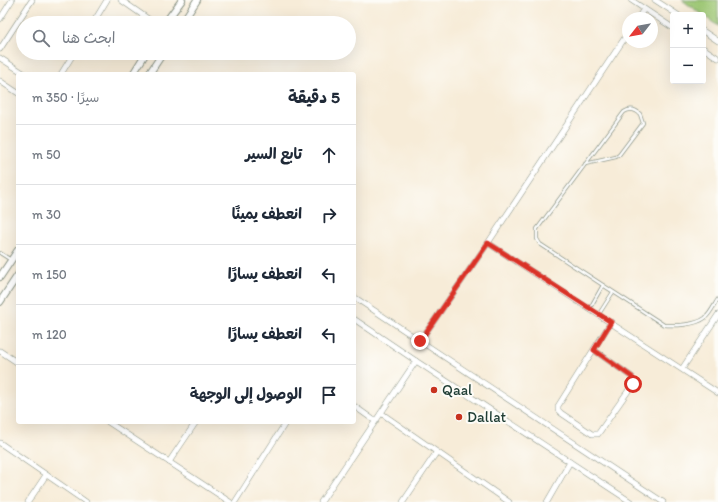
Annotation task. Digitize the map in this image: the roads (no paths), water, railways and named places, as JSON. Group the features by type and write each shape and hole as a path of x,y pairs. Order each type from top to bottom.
{"street":[{"path":"0,19 12,0"},
{"path":"22,16 32,0"},
{"path":"97,16 107,0"},
{"path":"121,0 144,16"},
{"path":"170,16 182,0"},
{"path":"187,16 197,0"},
{"path":"631,0 670,26"},
{"path":"657,0 674,12"},
{"path":"0,49 16,24"},
{"path":"706,33 718,41"},
{"path":"420,341 488,243 622,42"},
{"path":"706,50 718,58"},
{"path":"0,58 22,72"},
{"path":"62,72 70,60"},
{"path":"134,72 142,60"},
{"path":"150,72 158,60"},
{"path":"0,81 16,92"},
{"path":"488,243 590,308 718,393"},
{"path":"1,273 16,253"},
{"path":"0,302 16,278"},
{"path":"356,298 663,502"},
{"path":"682,369 718,316"},
{"path":"356,320 416,362 631,502"},
{"path":"594,350 632,377 633,380 633,384 598,434 595,435 561,413 558,410 558,406 611,322"},
{"path":"0,351 16,362"},
{"path":"321,502 416,362"},
{"path":"356,407 375,421"},
{"path":"380,413 509,502"},
{"path":"111,424 230,502"},
{"path":"169,462 195,424"},
{"path":"235,502 285,424"},
{"path":"0,443 86,502"},
{"path":"402,502 436,452"},
{"path":"546,502 570,462"},
{"path":"28,502 46,475"}],"lane":[{"path":"585,164 616,157 622,153 643,123 642,116 632,109 628,109 624,112 585,164 537,229 537,239 540,244 664,325 674,326 699,321 709,314 718,299"},
{"path":"0,253 11,260"},
{"path":"590,308 603,285"},
{"path":"599,314 613,292"}],"place":[{"name":"Qaal","path":"434,390"},
{"name":"Dallat","path":"459,417"}]}
